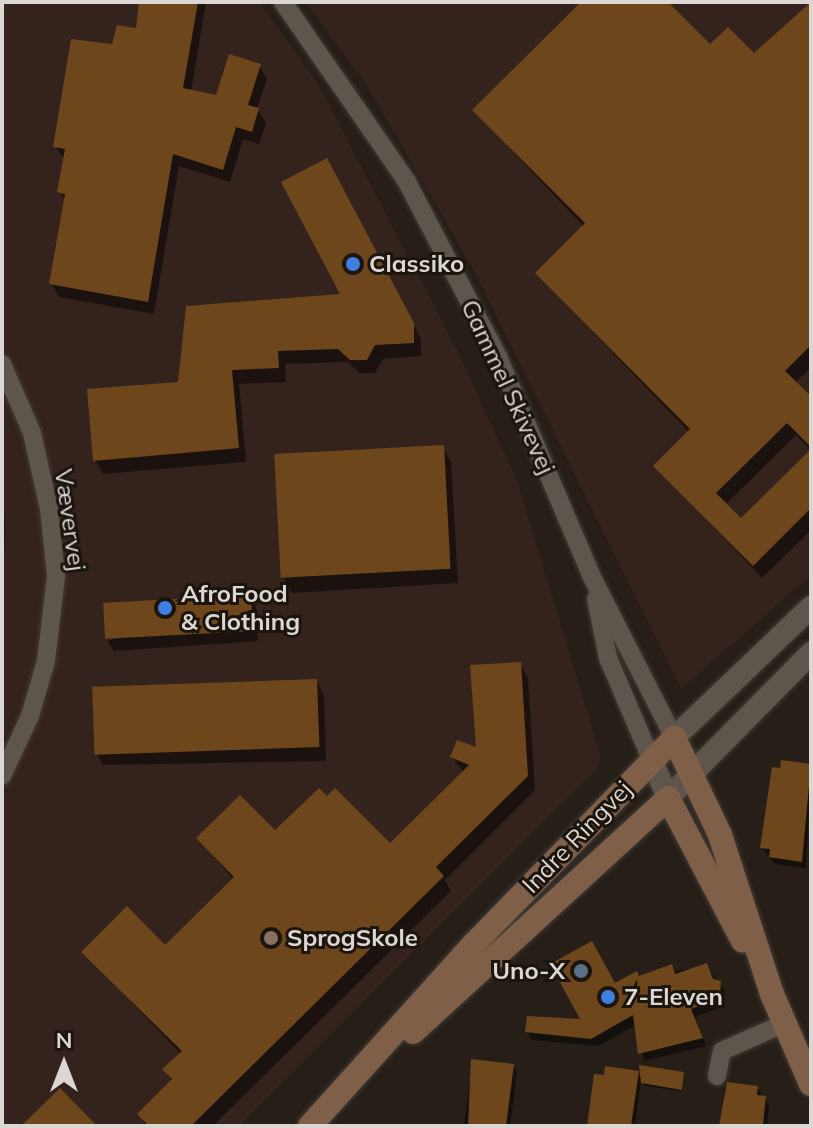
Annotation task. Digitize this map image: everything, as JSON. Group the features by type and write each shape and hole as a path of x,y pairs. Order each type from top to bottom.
{"main road":[{"name":"Indre Ringvej","path":"357,1080 473,945 674,738"},
{"name":"Gammel Skivevej","path":"674,738 720,835 772,994"},
{"name":"Indre Ringvej","path":"310,1126 357,1080 493,964 668,798"},
{"name":"Gammel Skivevej","path":"668,798 772,994 811,1084"}],"street":[{"name":"Gammel Skivevej","path":"283,2 407,182 499,359 592,577 674,738"},
{"name":"Vævervej","path":"2,364 32,433 49,509 56,576 46,661 30,716 2,776"},
{"name":"Gammel Skivevej","path":"592,577 608,658 668,798"},
{"name":"Indre Ringvej","path":"674,738 811,607"},
{"name":"Indre Ringvej","path":"668,798 811,653"},
{"path":"717,1076 722,1051 785,1023"}],"shaded area":[{"path":"2,2 259,2 316,80 457,350 518,483 601,757 596,770 239,1126 2,1126"},
{"path":"305,2 811,2 811,575 681,689 473,269 366,84"}],"building":[{"path":"139,2 198,2 183,88 216,95 229,54 261,64 248,105 259,108 252,132 236,127 223,170 173,154 148,302 49,284 65,194 57,192 65,149 53,147 71,39 112,44 117,25 136,28"},
{"path":"581,2 668,2 710,44 728,27 754,53 811,2 811,345 785,371 811,396 811,447 787,423 716,493 741,518 811,449 811,508 753,566 653,466 690,429 535,273 585,223 472,110"},
{"path":"327,158 414,323 414,343 375,345 367,360 350,360 338,349 278,351 279,368 232,370 239,448 93,461 87,389 178,382 186,306 340,294 281,182"},
{"path":"444,445 450,569 281,578 274,454"},
{"path":"251,595 253,631 105,639 103,603"},
{"path":"521,662 528,776 436,867 444,876 191,1126 149,1126 137,1114 172,1079 162,1069 182,1051 81,952 127,906 165,945 234,877 196,838 240,795 275,830 319,788 327,796 335,788 390,843 469,765 450,757 457,740 476,747 470,665"},
{"path":"317,679 319,747 95,755 92,687"},
{"path":"781,760 811,764 802,862 769,857 770,849 760,848 772,767 780,768"},
{"path":"592,941 615,983 637,971 639,976 672,964 675,974 707,963 713,979 721,981 720,998 691,1009 703,1038 638,1054 633,1015 591,1039 525,1032 527,1016 580,1019 550,964"},
{"path":"471,1059 514,1064 506,1126 468,1126"},
{"path":"639,1065 684,1072 682,1090 641,1083"},
{"path":"605,1066 639,1071 631,1126 587,1126 594,1074 604,1075"},
{"path":"727,1082 758,1086 757,1095 766,1096 763,1124 719,1126"},
{"path":"60,1088 97,1126 21,1126"}],"place":[{"name":"Classiko","path":"353,264"},
{"name":"AfroFood & Clothing","path":"165,608"},
{"name":"SprogSkole","path":"271,938"},
{"name":"Uno-X","path":"581,971"},
{"name":"7-Eleven","path":"608,997"}]}
